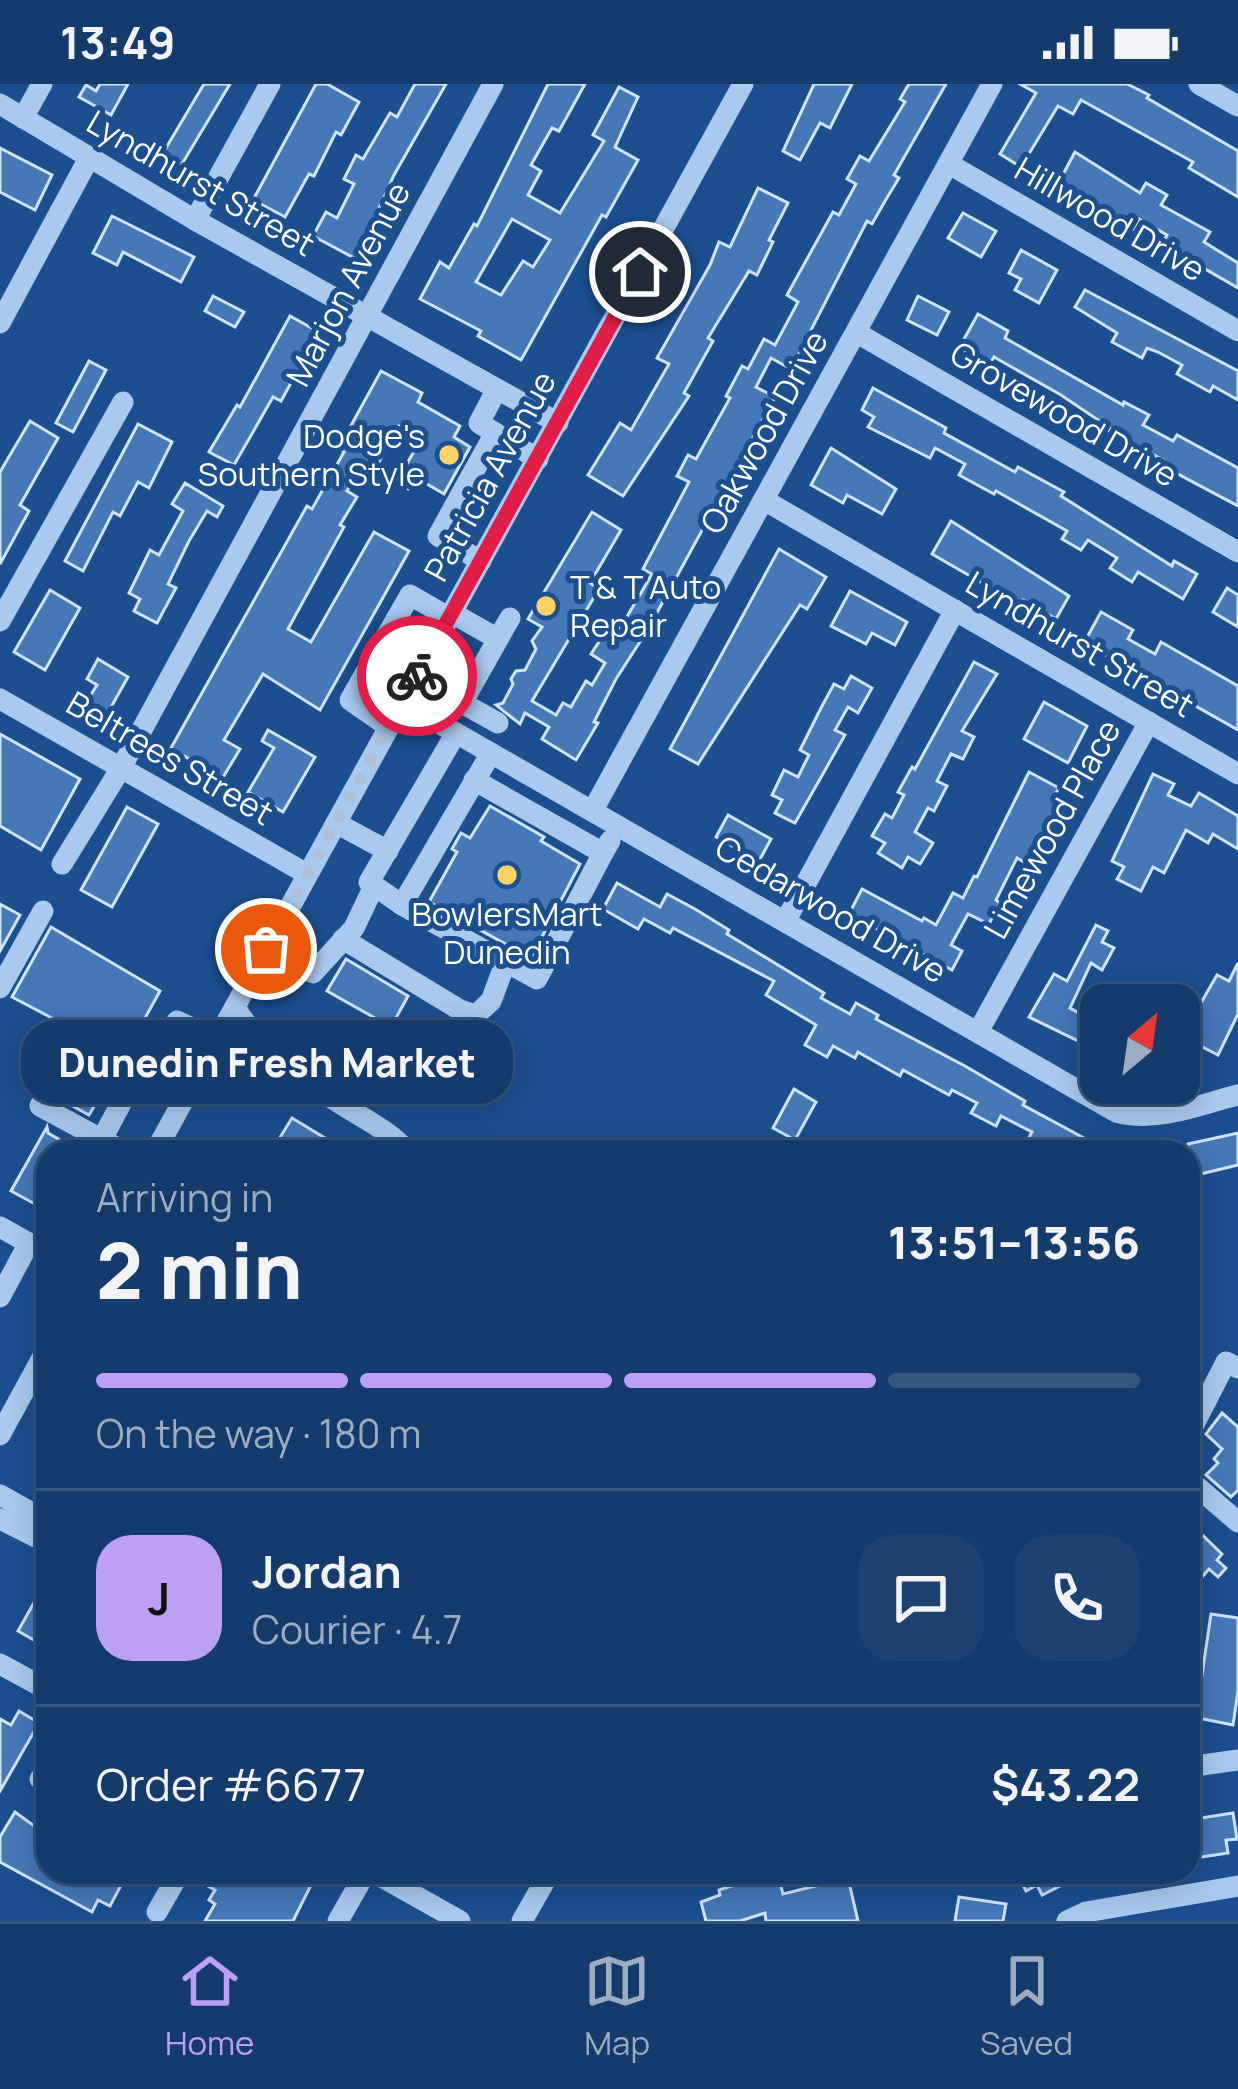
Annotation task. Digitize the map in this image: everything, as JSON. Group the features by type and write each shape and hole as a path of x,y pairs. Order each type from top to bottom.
{"street":[{"path":"23,118 42,84"},
{"path":"195,220 270,84"},
{"name":"Marjon Avenue","path":"62,864 121,768 493,84"},
{"name":"Patricia Avenue","path":"162,1140 743,84"},
{"name":"Oakwood Drive","path":"592,810 992,84"},
{"path":"1199,84 1238,106"},
{"name":"Lyndhurst Street","path":"0,104 195,220 558,423"},
{"path":"0,323 89,158"},
{"name":"Hillwood Drive","path":"949,164 1238,331"},
{"name":"Grovewood Drive","path":"857,333 1238,552"},
{"path":"497,389 479,423 538,459"},
{"path":"0,621 123,402"},
{"path":"481,561 438,536 495,434"},
{"name":"Lyndhurst Street","path":"764,500 1238,774"},
{"path":"389,727 350,700 410,595 498,639"},
{"path":"786,920 956,610"},
{"path":"498,723 463,703 510,618"},
{"name":"Beltrees Street","path":"0,699 308,874"},
{"name":"Cedarwood Drive","path":"403,702 1116,1112 1154,1116 1238,1095"},
{"name":"Limewood Place","path":"978,1032 1149,722"},
{"path":"456,733 370,883 505,964 537,979 619,826"},
{"path":"402,905 491,753"},
{"path":"474,780 603,853"},
{"path":"335,823 388,851"},
{"path":"266,949 313,973 354,928 374,886"},
{"path":"0,988 43,911"},
{"path":"343,939 476,1015 490,1000 505,964"},
{"path":"235,1006 248,1030 265,1045 300,1068 325,1094 396,1140"},
{"path":"186,1096 140,1080 72,1049 39,1102 102,1139 140,1080 177,1021 217,1039"},
{"path":"0,1227 36,1247"},
{"path":"0,1297 36,1253"},
{"path":"1200,1417 1232,1365"},
{"path":"0,1435 36,1369"},
{"path":"1200,1489 1238,1522"},
{"path":"0,1496 36,1516"},
{"path":"0,1520 36,1537"},
{"path":"0,1664 36,1684"},
{"path":"1200,1765 1238,1760"},
{"path":"157,1912 173,1884"},
{"path":"338,1921 362,1884"},
{"path":"392,1884 460,1921"},
{"path":"522,1921 543,1884"},
{"path":"1067,1921 1086,1912 1238,1886"}],"building":[{"path":"100,84 128,84 111,115 79,97 86,85 96,91"},
{"path":"204,84 230,84 182,164 163,153"},
{"path":"316,84 327,84 359,102 285,217 253,200"},
{"path":"415,84 446,84 394,175 376,224 356,259 313,236 326,212 337,218 354,184 344,179 356,155 363,159 390,113 397,117"},
{"path":"548,84 585,84 559,131 552,128 531,165 541,171 528,195 560,213 604,141 593,135 619,87 638,97 615,147 638,160 521,360 478,336 481,331 420,299 440,262 449,268 474,224 477,226","holes":["512,219 550,240 533,267 523,261 501,295 476,282"]},
{"path":"814,84 852,84 830,128 820,123 800,160 783,151"},
{"path":"909,84 946,84 894,175 899,178 872,224 867,221 791,369 771,358 756,387 775,397 616,679 576,760 542,739 549,727 525,713 520,724 496,705 503,703 511,679 516,671 525,670 536,649 532,641 542,627 528,619 592,512 621,530 590,583 599,589 532,701 556,715 563,703 571,707 586,681 592,685 605,663 591,654 606,631 615,637 652,574 643,569 689,482 677,476 688,455 696,459 742,366 748,369 764,339 775,345 798,302 787,295 833,212 839,215 856,184 847,179 860,156 869,161 905,102 900,99"},
{"path":"1020,84 1127,84 1149,95 1147,98 1238,151 1238,197 1189,168 1193,162 1081,100 1073,114 1058,106 1021,167 1000,154 1036,93"},
{"path":"0,148 52,175 35,210 0,192"},
{"path":"1075,152 1140,193 1146,183 1167,195 1161,205 1210,232 1204,242 1238,263 1238,288 1162,244 1167,235 1139,219 1133,229 1058,184"},
{"path":"758,188 788,203 769,240 773,242 757,275 749,271 708,338 713,341 684,393 689,396 623,496 588,475 620,423 631,430 669,364 657,358 719,242 730,247"},
{"path":"963,213 996,231 981,257 948,238"},
{"path":"112,216 194,257 181,282 123,252 117,265 93,253"},
{"path":"1021,250 1057,270 1039,303 1015,290 1021,279 1009,273"},
{"path":"1085,290 1238,371 1238,400 1213,386 1210,392 1177,374 1182,365 1158,352 1147,348 1142,358 1112,342 1117,333 1075,307"},
{"path":"213,296 244,312 235,327 205,311"},
{"path":"918,296 949,312 937,335 907,320"},
{"path":"978,314 1008,331 1005,338 1149,415 1143,425 1173,441 1177,435 1238,468 1238,506 1161,465 1163,460 994,357 989,365 959,348"},
{"path":"290,316 319,332 281,401 273,397 234,465 209,452 237,405 240,407"},
{"path":"89,361 106,370 73,432 56,423"},
{"path":"381,371 422,393 418,402 460,426 454,437 470,447 444,494 415,477 408,489 396,482 422,438 399,426 375,469 363,463 347,491 357,497 340,525 344,527 288,629 311,642 374,532 409,551 320,710 263,674 224,740 240,749 222,779 171,748 307,506 312,509 344,452 338,449"},
{"path":"873,388 1015,472 1018,467 1064,492 1061,496 1172,566 1174,561 1197,574 1183,599 1138,572 1132,582 1110,568 1117,558 1088,540 1081,550 1062,539 1067,531 959,475 965,464 935,448 930,458 868,427 874,417 862,410"},
{"path":"30,421 58,438 20,505 29,511 0,564 0,472"},
{"path":"138,424 172,442 149,488 138,482 120,516 113,512 83,571 65,561"},
{"path":"831,448 896,489 882,514 847,495 843,503 811,485"},
{"path":"185,483 223,506 217,517 207,511 189,541 168,584 176,588 157,623 134,611 140,599 129,593 150,550 159,555 183,511 172,504"},
{"path":"951,521 1069,596 1056,619 1023,600 1020,605 932,554"},
{"path":"779,549 826,577 807,609 800,605 698,764 670,749"},
{"path":"1227,588 1238,595 1238,627 1213,612"},
{"path":"50,590 80,608 45,670 14,652"},
{"path":"850,591 907,622 895,645 872,633 866,644 831,626"},
{"path":"1101,612 1133,630 1128,639 1155,654 1161,642 1238,686 1238,730 1084,643"},
{"path":"98,659 128,677 106,716 85,704 97,685 87,679"},
{"path":"974,662 997,674 962,731 974,737 963,759 951,754 937,781 947,786 934,811 928,808 915,832 933,843 920,864 908,857 902,868 878,853 885,843 872,836 885,814 892,818 904,795 898,792"},
{"path":"851,676 872,688 858,713 848,707 835,730 845,735 795,823 775,813 782,800 772,795 784,770 798,777 809,755 800,750 821,708 834,684 844,689"},
{"path":"1044,702 1087,726 1068,763 1024,739"},
{"path":"268,730 315,757 283,812 248,792 274,748 262,741"},
{"path":"0,734 80,779 41,850 0,826"},
{"path":"1029,772 1059,788 1053,798 1063,804 1029,865 1017,858 989,924 968,914 951,945 962,951 952,970 849,914 862,889 936,925 953,893 963,898 977,877"},
{"path":"1153,774 1174,784 1168,795 1191,806 1199,793 1238,816 1238,849 1213,834 1208,843 1186,830 1164,873 1153,867 1141,891 1117,879 1124,867 1112,861"},
{"path":"490,806 580,864 531,958 429,902 457,852 452,849 461,833 470,838"},
{"path":"127,807 158,824 112,907 81,890"},
{"path":"728,815 771,839 759,861 716,837"},
{"path":"617,883 660,907 667,894 824,993 821,998 850,1014 856,1003 1088,1140 1028,1140 1032,1132 1001,1116 996,1126 971,1113 977,1103 952,1090 949,1095 903,1070 900,1076 858,1052 855,1058 833,1046 827,1057 805,1045 816,1025 766,995 774,981 673,928 670,933 644,919 638,929 603,909"},
{"path":"0,904 20,915 0,951"},
{"path":"1096,925 1108,931 1102,942 1114,948 1102,970 1091,963 1070,1008 1080,1013 1080,1042 1029,1017 1054,974 1067,981"},
{"path":"51,927 160,991 124,1056 12,997"},
{"path":"346,959 408,996 391,1027 327,991"},
{"path":"1238,963 1238,1014 1218,1055 1200,1046 1200,1005 1217,975 1229,981"},
{"path":"84,1075 105,1088 89,1115 67,1103"},
{"path":"794,1089 816,1102 795,1140 773,1128"},
{"path":"292,1118 328,1140 278,1140"},
{"path":"47,1127 60,1140 40,1140"},
{"path":"1238,1133 1238,1165 1200,1174 1200,1141"},
{"path":"36,1147 36,1205 11,1191"},
{"path":"1222,1413 1238,1427 1238,1490 1231,1497 1206,1475 1218,1463 1214,1459 1222,1449 1206,1434"},
{"path":"1200,1533 1222,1554 1217,1560 1226,1568 1218,1577 1209,1569 1201,1578"},
{"path":"36,1599 36,1641 18,1631"},
{"path":"1211,1614 1238,1618 1233,1725 1200,1718"},
{"path":"19,1711 36,1721 0,1791 0,1719 11,1725"},
{"path":"15,1812 36,1827 36,1882 0,1862 0,1837"},
{"path":"1233,1813 1237,1839 1226,1840 1228,1853 1200,1857 1200,1818"},
{"path":"40,1884 122,1884 110,1906 98,1900 92,1912"},
{"path":"204,1884 312,1884 293,1921 205,1921 215,1904 209,1900 215,1890"},
{"path":"738,1884 780,1884 783,1894 824,1884 849,1884 858,1921 766,1921 765,1913 740,1921 706,1921 701,1902 720,1895 719,1890"},
{"path":"1022,1884 1064,1884 1042,1895 1037,1885 1026,1891"},
{"path":"959,1897 1006,1904 1003,1921 955,1921"}],"way so far":[{"path":"266,949 417,676"}],"place":[{"name":"Dodge's Southern Style","path":"449,455"},
{"name":"T & T Auto Repair","path":"546,606"},
{"name":"BowlersMart Dunedin","path":"507,875"},
{"name":"Dunedin Fresh Market","path":"266,949"}],"route":[{"path":"417,676 640,272"}]}
